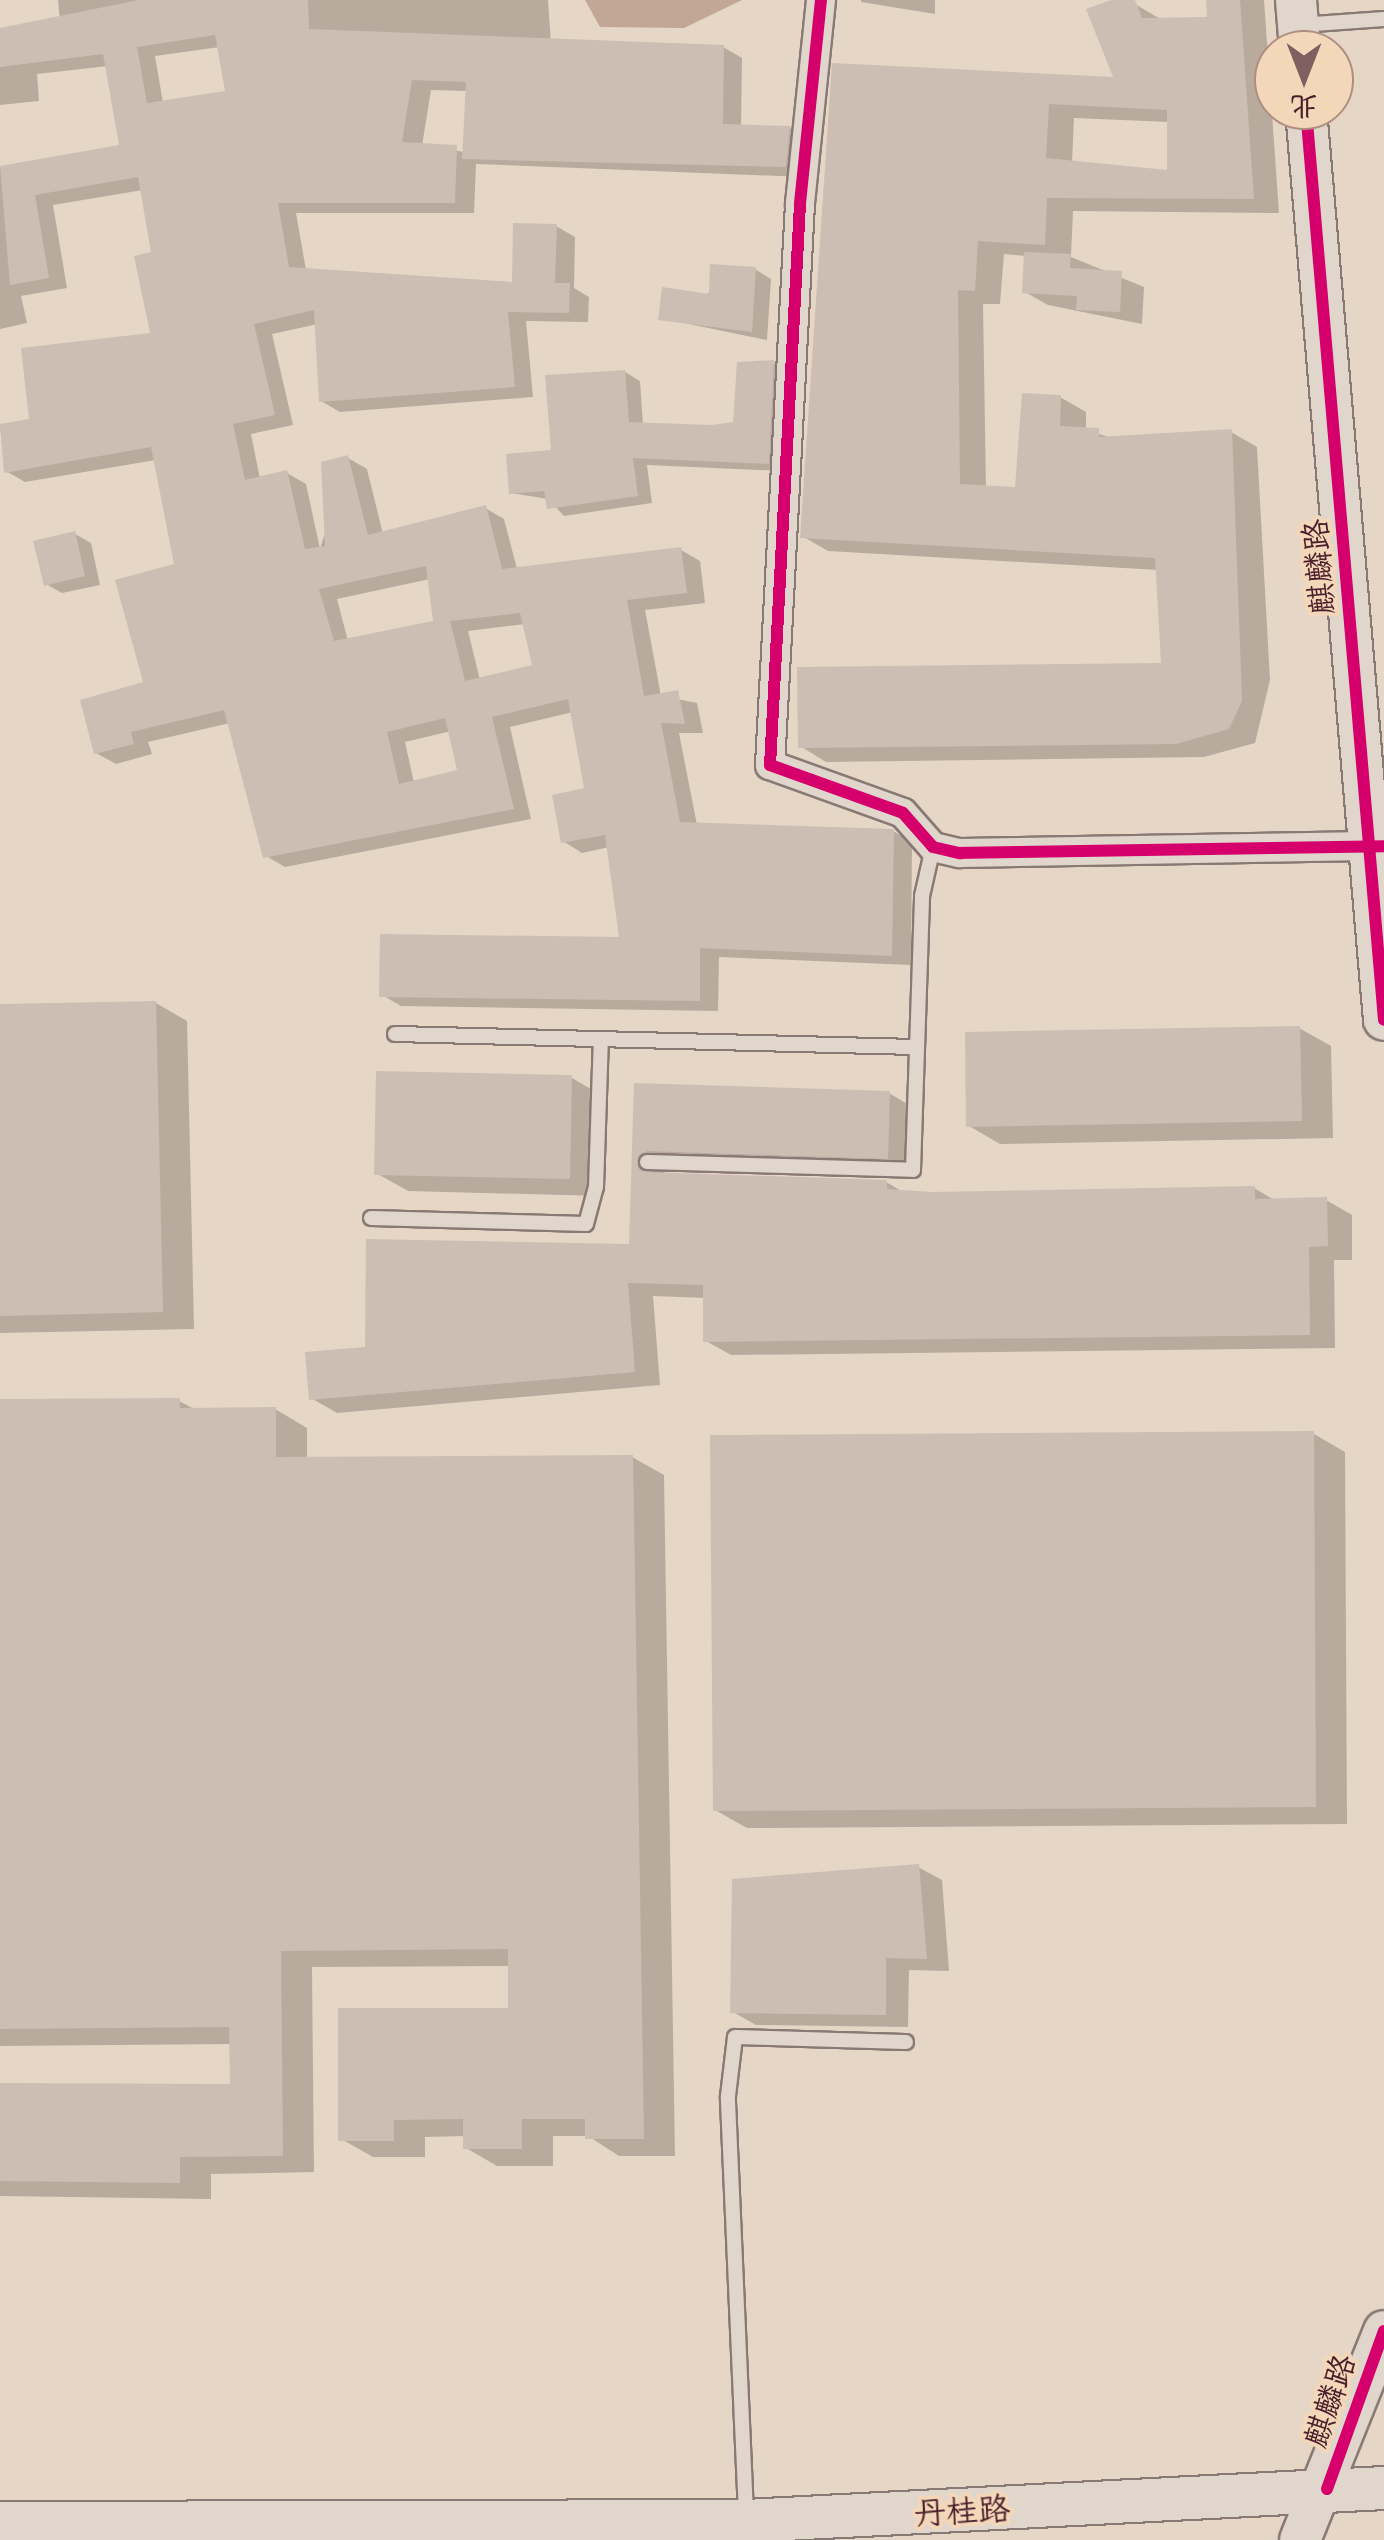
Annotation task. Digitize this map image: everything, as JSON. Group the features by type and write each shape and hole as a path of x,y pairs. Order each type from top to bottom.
{"main road":[{"name":"丹桂路","path":"0,2523 746,2521 1384,2488"}],"street":[{"path":"821,0 800,204 770,766 903,813 933,847 1376,846"},
{"name":"麒麟路","path":"1308,130 1376,846 1384,1020"},
{"name":"麒麟路","path":"1300,2540 1327,2489 1384,2330"}],"lane":[{"path":"1298,25 1384,19"},
{"path":"647,1162 914,1170 922,896 933,847"},
{"path":"395,1034 917,1047"},
{"path":"371,1218 586,1224 596,1187 601,1039"},
{"path":"746,2521 728,2096 735,2037 906,2042"}],"shaded area":[{"path":"585,0 742,0 684,28 600,27"}],"building":[{"path":"139,0 308,0 309,29 724,45 723,124 790,126 786,167 462,159 466,82 412,80 402,142 457,145 455,203 278,203 289,267 512,282 513,223 557,224 555,283 570,283 569,313 508,312 515,387 319,402 314,310 254,324 275,415 233,424 245,480 287,470 305,549 325,546 321,462 348,455 368,535 486,505 502,569 681,547 687,593 627,600 644,696 678,690 685,724 661,723 680,822 894,829 892,956 700,948 700,1001 379,997 380,934 619,937 605,835 561,843 552,795 584,788 568,699 492,717 514,809 263,858 224,710 131,732 134,744 94,754 80,700 143,682 115,580 174,564 151,447 4,473 0,424 29,419 21,348 150,333 134,256 151,252 138,177 35,195 49,278 10,285 0,166 119,145 103,54 0,67 0,28","holes":["215,35 225,91 147,103 137,47","426,566 433,621 334,641 319,589","520,613 532,665 465,681 450,621","445,718 457,770 399,784 387,732"]},
{"path":"1111,0 1135,0 1142,18 1207,17 1206,0 1240,0 1254,199 1047,198 1045,245 978,241 975,291 958,290 960,484 1015,487 1022,393 1061,395 1060,426 1099,428 1099,437 1232,429 1242,701 1229,729 1176,744 798,748 797,667 1161,663 1155,558 800,538 832,63 1113,77 1086,9","holes":["1049,104 1167,110 1167,170 1046,158"]},
{"path":"1024,252 1071,254 1070,268 1122,271 1120,312 1076,310 1077,296 1022,293"},
{"path":"710,264 756,267 752,332 658,320 662,287 709,294"},
{"path":"774,360 769,464 633,458 638,496 547,509 544,491 509,494 506,454 551,450 545,375 625,370 629,422 712,425 733,422 737,362"},
{"path":"75,531 85,576 44,586 33,541"},
{"path":"156,1001 163,1312 0,1316 0,1004"},
{"path":"1300,1026 1302,1121 966,1127 965,1032"},
{"path":"376,1071 572,1075 570,1179 374,1175"},
{"path":"634,1083 890,1091 888,1159 647,1151 637,1161 646,1172 887,1180 887,1189 931,1192 1255,1186 1255,1199 1327,1197 1328,1246 1309,1247 1310,1335 703,1342 703,1285 628,1283 635,1372 309,1400 305,1352 365,1347 366,1239 629,1244"},
{"path":"180,1398 180,1408 276,1407 276,1457 633,1455 644,2139 585,2139 585,2119 522,2119 522,2149 463,2149 463,2119 394,2120 394,2141 338,2141 338,2008 508,2008 508,1949 281,1951 283,2156 180,2157 180,2183 0,2181 0,2083 230,2084 229,2027 0,2029 0,1399"},
{"path":"1314,1431 1316,1807 713,1811 710,1435"},
{"path":"919,1864 927,1959 886,1958 886,2015 730,2013 732,1879"}],"cycle path":[{"path":"821,0 800,204 770,765 903,813 933,847 960,853 1384,846"},
{"path":"1308,130 1384,1020"},
{"path":"1327,2489 1384,2331"}]}
